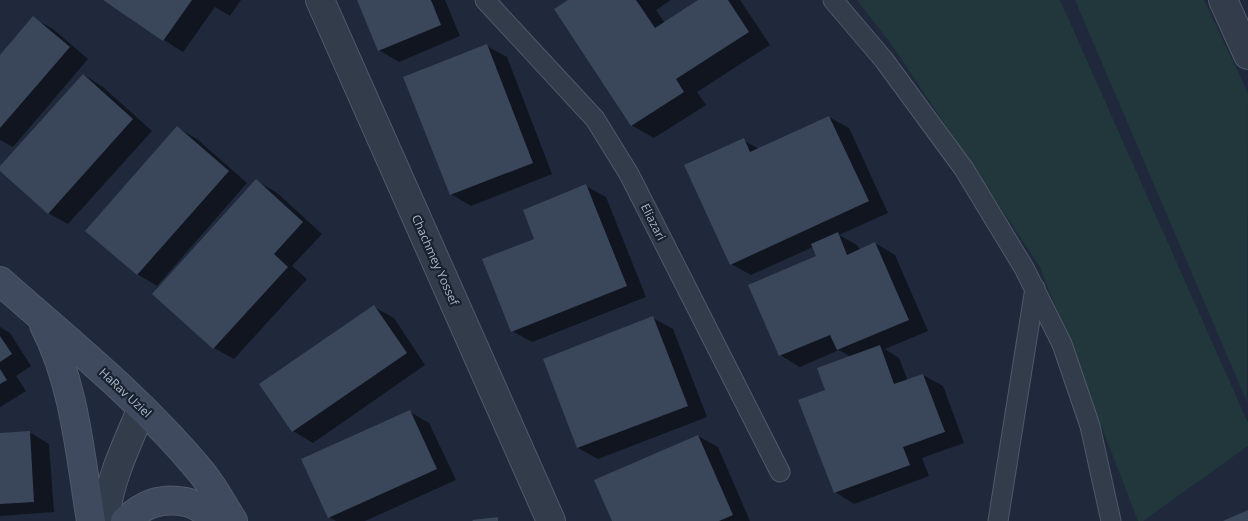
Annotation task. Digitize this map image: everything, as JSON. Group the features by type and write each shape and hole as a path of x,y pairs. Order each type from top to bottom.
{"street":[{"name":"Chachmey Yossef","path":"320,0 551,521"},
{"path":"1224,0 1248,55"},
{"name":"HaRav Uziel","path":"0,281 121,387 168,434 204,475 233,521"},
{"path":"40,317 56,347 67,382 91,521"},
{"path":"105,521 114,479 142,408"},
{"path":"125,521 138,510 158,500 187,502 217,518 219,521"}],"lane":[{"name":"Eliazari","path":"485,0 595,119 629,174 780,472"},
{"path":"833,0 884,60 964,169 1024,268 1062,344 1090,426 1111,521"},
{"path":"998,521 1034,288"}],"green space":[{"path":"857,0 1060,0 1248,423 1248,446 1143,521 1138,521 1040,267 894,48"},
{"path":"1075,0 1204,0 1248,93 1247,402"}],"building":[{"path":"103,0 192,0 163,41"},
{"path":"357,0 431,0 441,25 378,51"},
{"path":"568,0 636,0 655,28 698,0 728,0 749,32 676,79 684,92 631,126 554,9"},
{"path":"33,16 70,47 0,128 0,55"},
{"path":"487,44 533,163 450,195 403,77"},
{"path":"83,74 133,119 48,214 0,171 0,166"},
{"path":"829,116 869,201 730,265 684,165 744,138 750,152"},
{"path":"177,126 229,171 137,275 85,231"},
{"path":"256,179 303,222 274,254 288,267 213,349 152,294"},
{"path":"586,184 627,286 511,332 482,259 534,239 523,210"},
{"path":"838,232 847,255 875,242 909,320 837,350 830,335 779,356 748,285 816,256 811,244"},
{"path":"374,305 407,353 292,432 259,384"},
{"path":"653,316 688,406 577,448 543,359"},
{"path":"0,336 12,354 0,362"},
{"path":"880,345 894,384 923,374 945,432 903,447 910,465 834,493 798,400 825,390 817,368"},
{"path":"0,369 7,380 0,384"},
{"path":"410,410 437,469 328,518 301,459"},
{"path":"30,431 34,502 0,504 0,433"},
{"path":"698,435 733,515 719,521 612,521 594,480"},
{"path":"1248,510 1248,521 1223,521"},
{"path":"498,517 498,521 472,520"}]}
